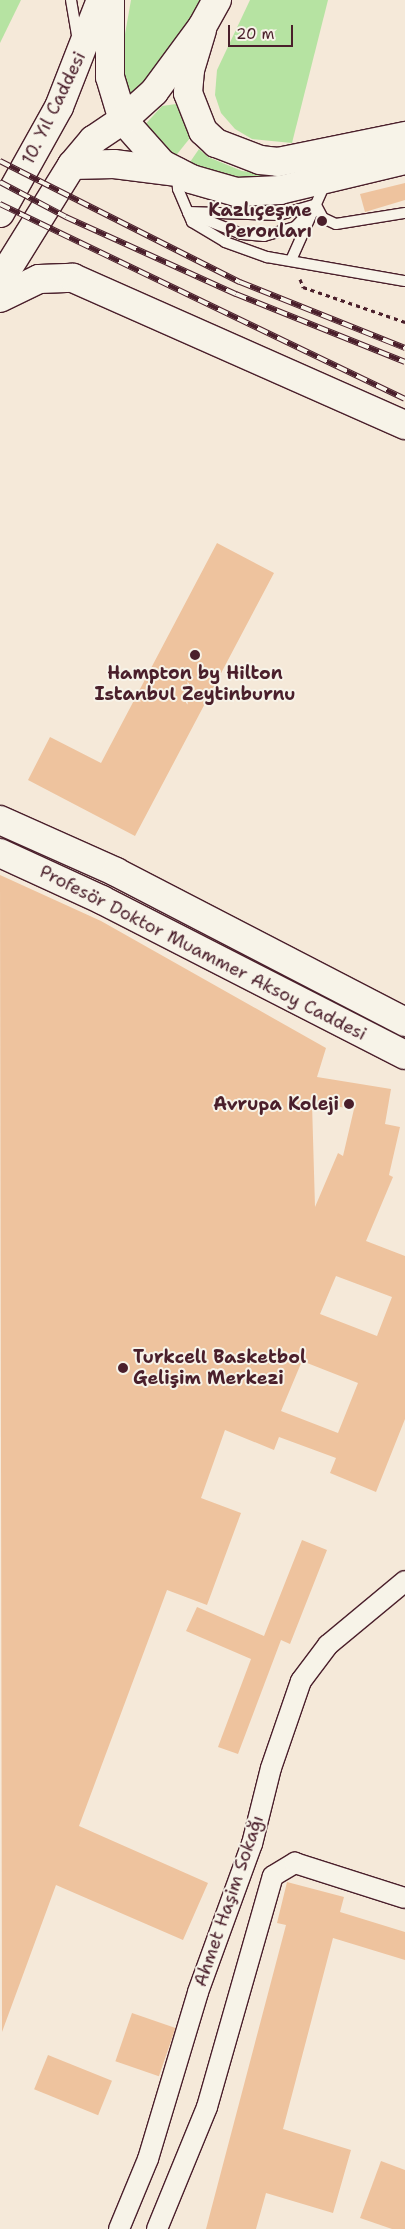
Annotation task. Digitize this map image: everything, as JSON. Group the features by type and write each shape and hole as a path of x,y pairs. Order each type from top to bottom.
{"main road":[{"name":"10. Yıl Caddesi","path":"0,213 59,107 81,58 101,0"},
{"path":"110,0 110,77 124,120 149,151 177,172"},
{"path":"0,281 72,165 94,140 124,120 154,92 202,27 217,0"},
{"path":"202,27 190,70 188,93 203,131 216,143 260,160 278,162 405,136"},
{"path":"72,165 114,164 177,172 236,192 280,190 321,193 405,160"},
{"path":"0,298 39,279 73,278 405,425"},
{"name":"Profesör Doktor Muammer Aksoy Caddesi","path":"0,820 116,872 405,1022"},
{"name":"Profesör Doktor Muammer Aksoy Caddesi","path":"0,853 102,900 405,1055"}],"street":[{"name":"Ahmet Haşim Sokağı","path":"119,2229 148,2159 198,1992 252,1844 271,1768 301,1681 328,1645 405,1581"},
{"path":"157,2229 207,2107 274,1876 295,1863 405,1898"}],"lane":[{"path":"71,0 81,58"},
{"path":"177,172 178,189 187,212 203,231 225,242 267,257 292,258 405,282"},
{"path":"187,212 242,234 264,236 295,227 321,193"},
{"path":"187,212 279,215 321,193"},
{"path":"321,193 323,218 336,224 405,213"},
{"path":"292,258 321,193"}],"path":[{"path":"292,258 303,287 405,322"}],"green space":[{"path":"0,0 21,0 0,43"},
{"path":"131,0 203,0 139,90 130,96 123,95 121,57"},
{"path":"250,0 328,0 292,143 252,139 235,129 221,113 215,95 217,70"},
{"path":"176,104 190,138 174,158 141,129 162,106"},
{"path":"199,149 208,157 242,171 278,175 239,178 188,165"}],"building":[{"path":"405,183 405,200 365,212 360,194"},
{"name":"Hampton by Hilton Istanbul Zeytinburnu","path":"217,543 274,573 135,836 28,780 50,737 101,763"},
{"name":"Turkcell Basketbol Gelişim Merkezi","path":"0,875 101,921 326,1048 317,1077 391,1089 385,1124 400,1127 389,1175 393,1177 366,1241 405,1256 405,1419 376,1492 330,1473 336,1458 279,1437 274,1450 225,1430 201,1498 241,1513 207,1605 167,1590 79,1826 208,1883 183,1940 56,1885 2,2032","holes":["312,1103 354,1109 343,1156 338,1153 315,1207","336,1276 392,1297 377,1336 320,1314","302,1361 358,1383 338,1433 281,1411"]},
{"path":"302,1540 327,1550 290,1644 281,1640 238,1754 218,1747 251,1659 186,1631 197,1607 264,1636"},
{"path":"287,1882 344,1897 340,1912 405,1932 405,1960 333,1938 283,2129 351,2150 333,2213 266,2193 256,2229 206,2229 286,1925 277,1923"},
{"path":"132,2013 175,2028 159,2076 115,2061"},
{"path":"48,2055 112,2081 98,2115 34,2089"},
{"path":"381,2161 405,2170 405,2229 392,2229 360,2218"}],"railway":[{"path":"0,161 240,282 405,348"},
{"path":"0,182 66,217 236,294 405,362"},
{"path":"0,204 405,399"}],"place":[{"name":"Kazlıçeşme Peronları","path":"322,221"},
{"name":"Hampton by Hilton Istanbul Zeytinburnu","path":"195,655"},
{"name":"Avrupa Koleji","path":"349,1104"},
{"name":"Turkcell Basketbol Gelişim Merkezi","path":"123,1368"}]}
